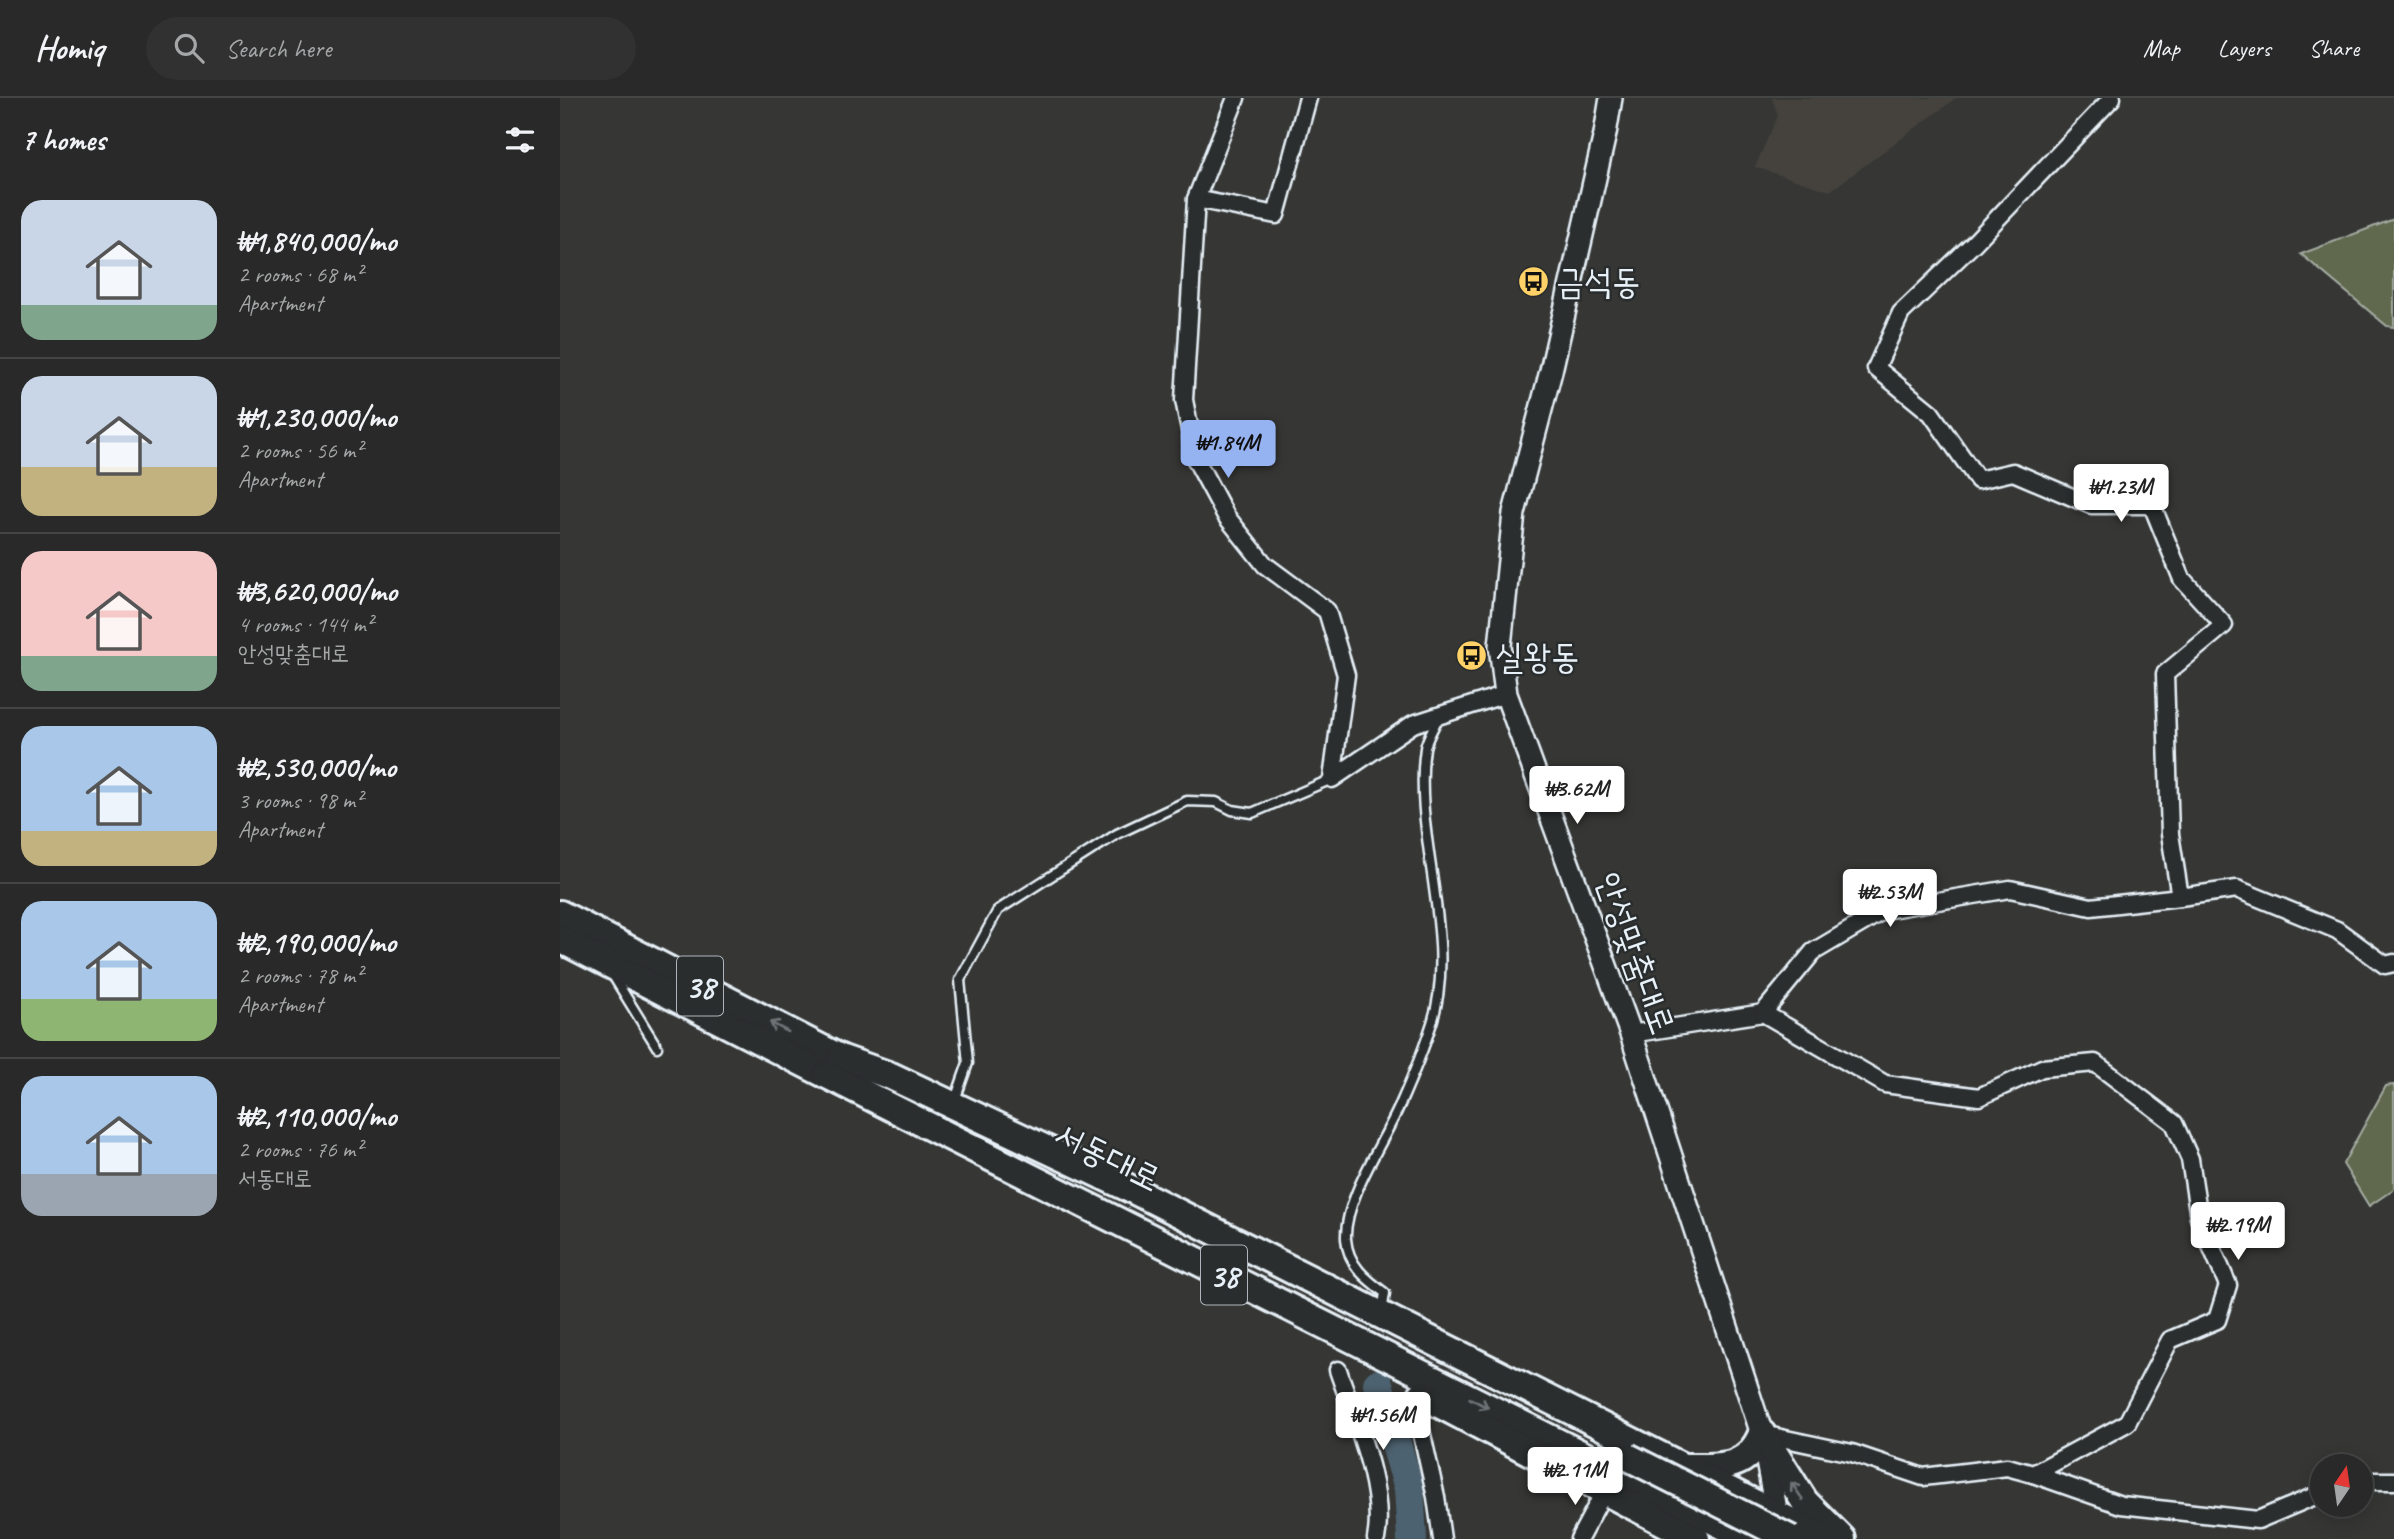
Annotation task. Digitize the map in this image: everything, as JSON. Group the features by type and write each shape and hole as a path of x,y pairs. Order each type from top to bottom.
{"main road":[{"name":"서동대로","path":"560,914 833,1067 1618,1474"},
{"name":"서동대로","path":"560,939 833,1067"},
{"path":"833,1067 891,1076 1133,1190 1683,1467 1779,1527 1825,1539"},
{"path":"833,1067 858,1102 893,1125 1111,1240 1437,1402 1618,1474 1696,1539"},
{"path":"1683,1467 1735,1466 1757,1447 1762,1434"},
{"path":"1762,1434 1805,1502 1842,1539"},
{"name":"38","path":"1618,1474 1750,1539"},
{"name":"38","path":"1618,1474 1791,1539"}],"street":[{"path":"1236,98 1196,199 1184,401 1196,460 1226,516 1265,565 1327,611 1346,675 1332,779"},
{"path":"1196,199 1276,215 1308,98"},
{"name":"안성맞춤대로","path":"1611,98 1551,370 1514,513 1500,646 1506,694 1631,1034 1762,1434 1779,1527"},
{"path":"2112,98 1974,243 1901,313 1876,368 1931,412 1978,480 2013,472 2091,505 2152,505 2182,579 2224,625 2165,674 2170,834 2180,897"},
{"path":"1332,779 1413,724 1506,694"},
{"path":"1763,1013 1813,952 1884,910 2010,889 2091,907 2236,889 2337,930 2385,965 2394,962"},
{"path":"1631,1034 1763,1013 1885,1084 1979,1097 2042,1068 2095,1063 2174,1123 2190,1159 2199,1218 2228,1286 2217,1320 2170,1340 2127,1423 2033,1474"},
{"path":"1338,1370 1360,1435 1377,1500 1376,1539"},
{"path":"1419,1421 1436,1497 1442,1539"},
{"path":"1762,1434 1852,1454 1923,1478 2007,1467 2121,1504 2258,1520 2310,1498"},
{"path":"1579,1539 1618,1474"},
{"path":"2373,1481 2394,1481"}],"lane":[{"path":"1382,1314 1385,1293 1353,1264 1346,1239 1354,1201 1399,1107 1433,1020 1439,972 1435,892 1424,797 1426,745 1439,716"},
{"path":"953,1105 968,1063 960,980 998,910 1117,834 1187,801 1216,802 1232,810 1252,813 1332,779"},
{"path":"603,960 657,1047"}],"shaded area":[{"path":"1772,98 1956,98 1830,191 1755,167 1778,115"}],"green space":[{"path":"2394,219 2394,327 2387,326 2301,254"},
{"path":"2394,1085 2394,1189 2369,1206 2343,1164 2386,1086"}],"waterway":[{"path":"1378,1384 1409,1488 1412,1539"}],"place":[{"name":"금석동","path":"1533,281"},
{"name":"실왕동","path":"1472,656"}]}
